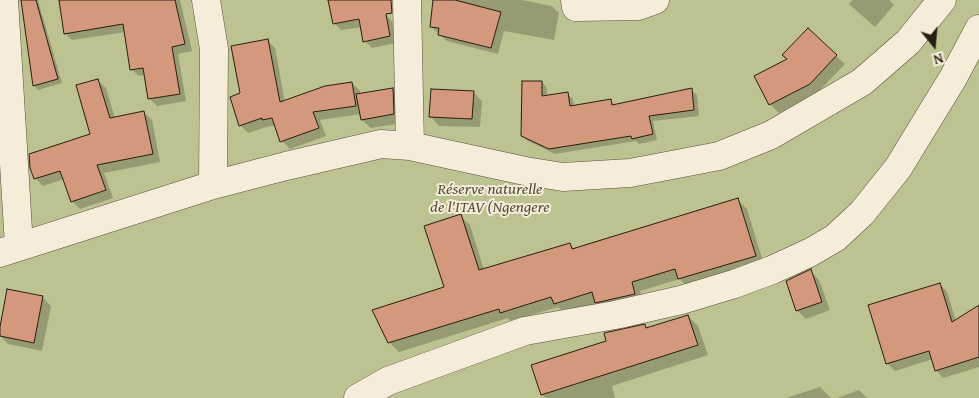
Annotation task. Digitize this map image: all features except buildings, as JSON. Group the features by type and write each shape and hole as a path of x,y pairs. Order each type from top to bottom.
{"street":[{"path":"4,0 9,249 213,185 381,144 410,146 525,171 563,177 630,174 719,156 771,135 862,82 908,42 942,0"},
{"path":"206,0 214,50 213,185"},
{"path":"408,0 410,146"},
{"path":"575,0 576,8 638,6 655,0"},
{"path":"358,398 388,381 525,331 615,315 681,300 734,284 811,252 834,238 862,212 898,168 953,78 979,29"}],"green space":[{"name":"Réserve naturelle de l'ITAV (Ngengere","path":"0,0 979,0 979,398 0,398"}]}
